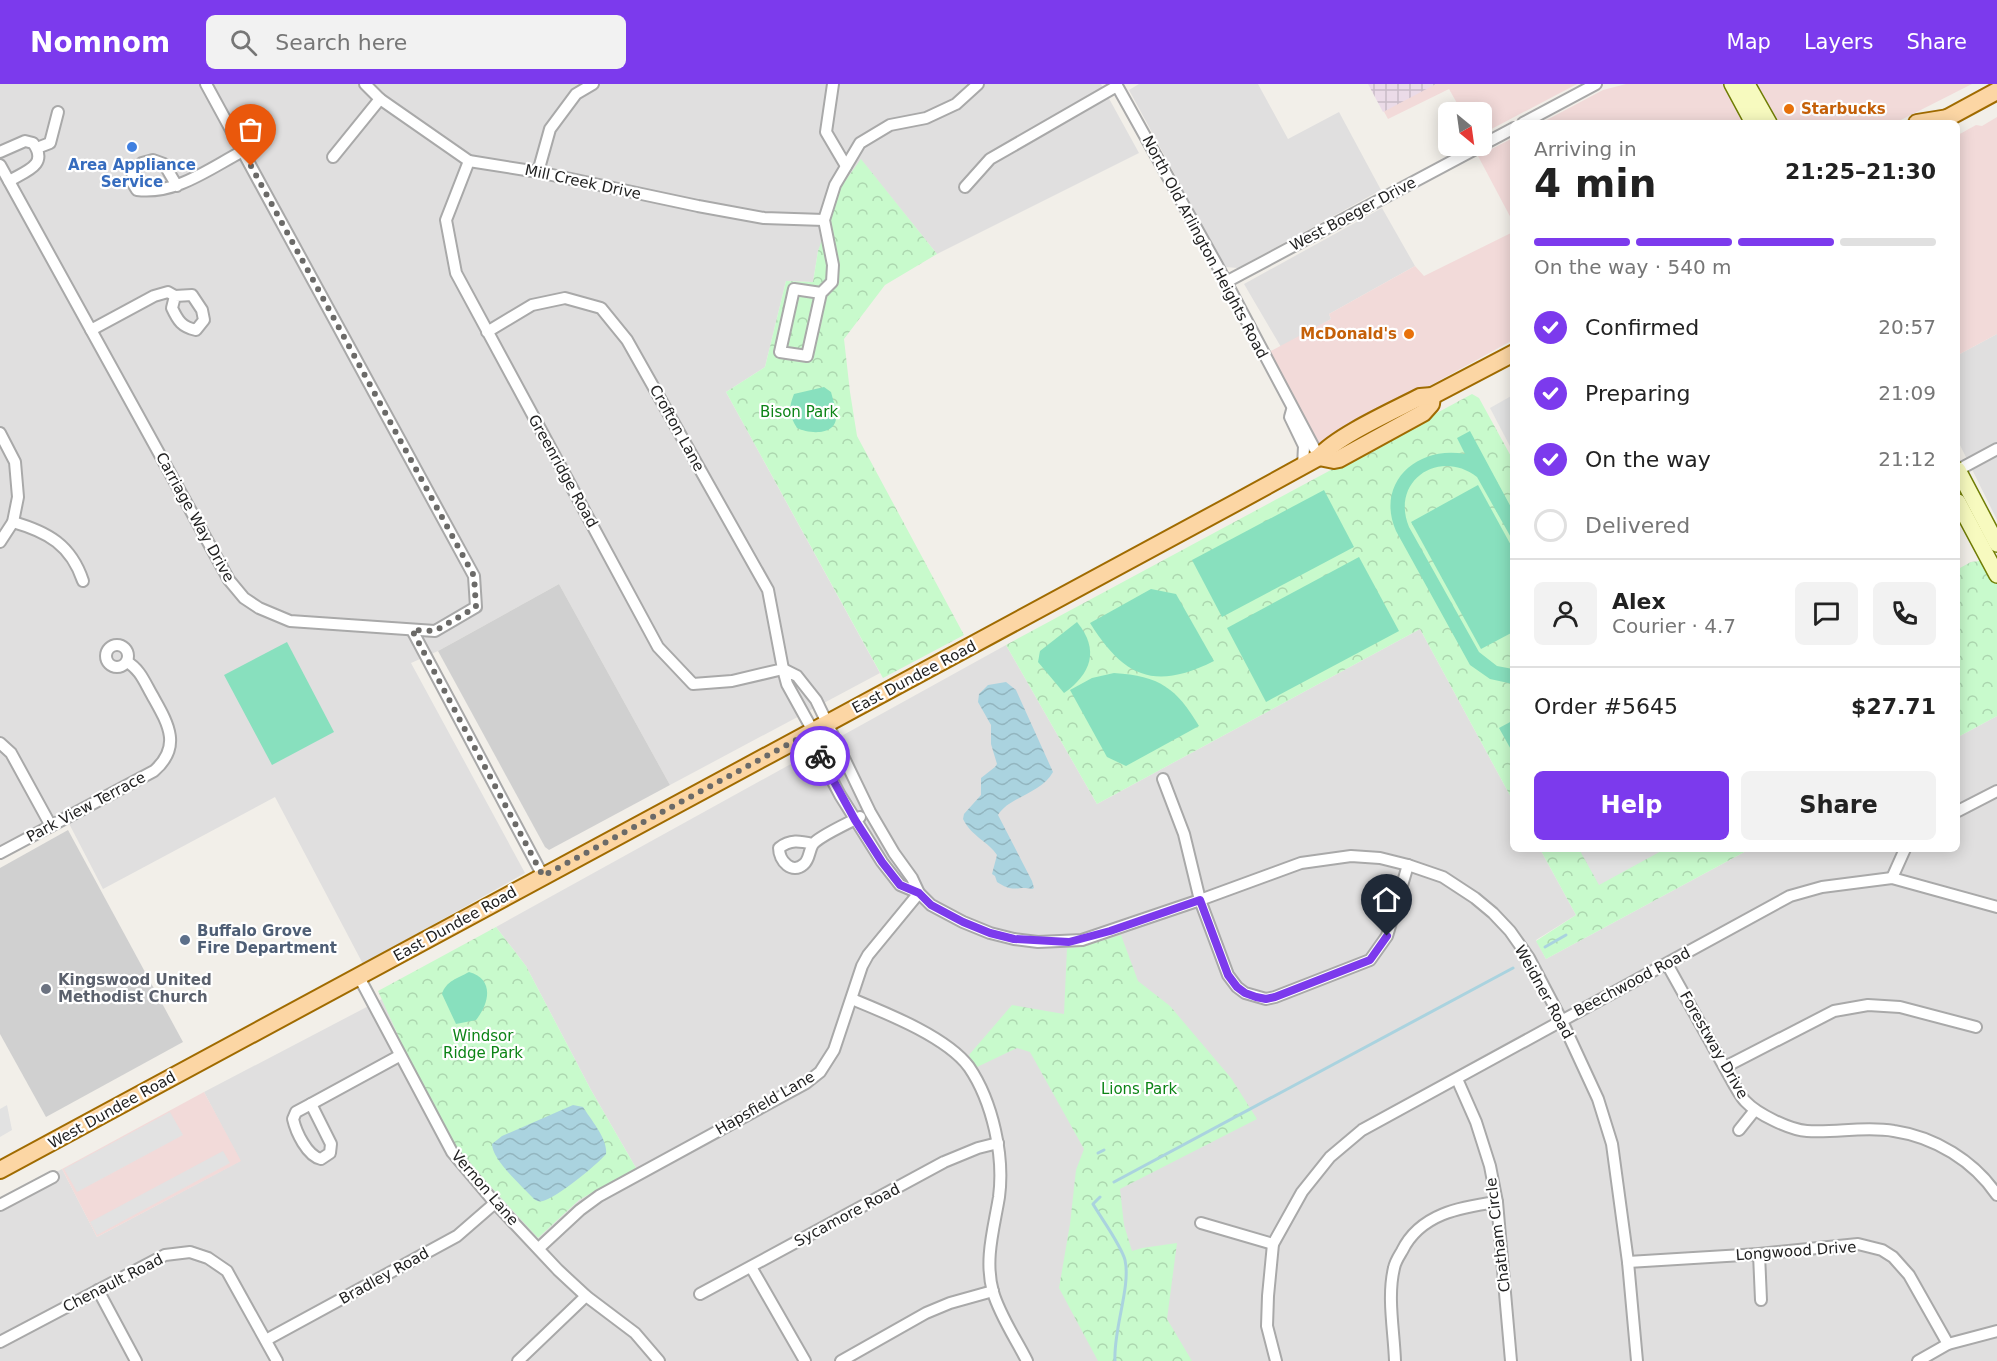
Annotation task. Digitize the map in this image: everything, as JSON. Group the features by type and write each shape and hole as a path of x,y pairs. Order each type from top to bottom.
{"main road":[{"path":"1732,84 1752,120"},
{"path":"1747,84 1767,120"},
{"path":"1943,120 1997,91"},
{"name":"East Dundee Road","path":"224,1049 1303,466 1319,457 1331,445 1390,413 1420,398 1432,396 1510,355"},
{"path":"1960,474 1997,544"},
{"path":"1960,506 1997,575"},
{"name":"West Dundee Road","path":"0,1170 224,1049"}],"street":[{"path":"177,186 243,151 206,84"},
{"name":"Mill Creek Drive","path":"365,84 380,99 470,161 538,172 764,218 824,220"},
{"path":"538,172 550,129 576,94 593,84"},
{"path":"834,84 826,132 846,166"},
{"path":"821,293 794,289 780,352 807,356 821,293 832,282 833,265 824,220 835,185 860,143 890,125 926,118 956,104 978,84"},
{"path":"1529,120 1596,84"},
{"path":"965,187 990,159 1117,85"},
{"name":"North Old Arlington Heights Road","path":"1117,85 1319,457"},
{"path":"333,157 380,99"},
{"path":"37,148 50,143 58,112"},
{"name":"West Boeger Drive","path":"1492,139 1510,130"},
{"path":"0,152 25,141 33,143 40,155 39,161 32,168 9,181"},
{"name":"Carriage Way Drive","path":"0,165 229,580 244,598 259,608 290,621 435,631 476,607 474,576 243,151"},
{"name":"West Boeger Drive","path":"1226,282 1461,156"},
{"name":"Greenridge Road","path":"470,161 446,220 456,273 658,646 693,684 732,681 783,669"},
{"path":"91,330 154,296 168,292 175,296"},
{"name":"Crofton Lane","path":"487,332 532,305 566,298 601,308 627,340 768,590 787,684 820,727"},
{"name":"North Old Arlington Heights Road","path":"1292,410 1290,417 1304,447 1303,466"},
{"path":"0,433 15,462 18,497 13,522 0,542"},
{"path":"1960,469 1997,449"},
{"path":"13,522 32,527 59,542 72,555 83,581"},
{"path":"412,630 543,876"},
{"name":"Park View Terrace","path":"0,853 154,771 163,763 170,743 170,732 139,672 127,662"},
{"path":"783,669 797,676 816,700 820,727"},
{"name":"Weidner Road","path":"820,727 919,893 931,905 963,922 1006,937 1038,942 1069,942 1095,936 1301,863 1351,856 1380,858 1408,865 1443,878 1475,898 1510,931 1529,958 1561,1019 1598,1099 1611,1144 1628,1262 1637,1361"},
{"name":"Weidner Road","path":"820,727 818,752 855,820 900,885 919,893"},
{"path":"0,743 11,753 51,826"},
{"path":"1163,779 1184,834 1200,900 1232,981 1245,993 1266,999 1370,960 1387,936 1408,865"},
{"path":"1960,810 1997,791"},
{"path":"813,844 870,812"},
{"path":"1892,878 1904,852"},
{"name":"Beechwood Road","path":"1276,1361 1267,1326 1273,1244 1302,1192 1330,1157 1362,1130 1561,1019 1790,896 1822,887 1892,878 1997,906"},
{"name":"Hapsfield Lane","path":"539,1248 579,1210 598,1196 806,1083 820,1072 834,1050 862,966 868,955 919,893"},
{"name":"Forestway Drive","path":"1667,964 1735,1086 1745,1101 1755,1110 1782,1124 1804,1131 1859,1129 1895,1131 1943,1145 1964,1161 1992,1187 1997,1195"},
{"name":"Vernon Lane","path":"359,977 452,1152 495,1203 558,1270 586,1296 634,1333 659,1361"},
{"path":"852,999 890,1015 944,1044 969,1067 983,1093 991,1112 998,1143 1001,1177 990,1255 993,1291 1027,1361"},
{"path":"1725,1066 1834,1011 1868,1005 1900,1007 1976,1027"},
{"path":"311,1104 331,1144 330,1153 321,1159 316,1158 309,1151 293,1119 296,1112 399,1056"},
{"name":"Chatham Circle","path":"1456,1079 1476,1122 1490,1166 1497,1202 1511,1361"},
{"path":"1739,1130 1755,1110"},
{"name":"Sycamore Road","path":"700,1294 944,1162 978,1148 998,1143"},
{"path":"0,1205 53,1177"},
{"path":"1395,1361 1391,1292 1394,1266 1406,1242 1424,1224 1445,1213 1497,1202"},
{"name":"Bradley Road","path":"266,1340 457,1236 495,1203"},
{"path":"1201,1223 1273,1244"},
{"name":"Longwood Drive","path":"1628,1262 1759,1254 1858,1244 1882,1250 1893,1257 1909,1275 1948,1344"},
{"name":"Chenault Road","path":"0,1342 165,1255 177,1252 190,1252 208,1258 227,1271 266,1340"},
{"path":"1759,1254 1761,1300"},
{"path":"751,1267 805,1361"},
{"path":"98,1290 136,1361"},
{"path":"841,1361 926,1313 950,1303 993,1291"},
{"path":"519,1361 586,1296"},
{"path":"1918,1361 1948,1344 1997,1331"},
{"path":"266,1340 277,1361"}],"shaded area":[{"path":"0,84 1101,84 1139,153 937,254 861,160 818,251 813,282 786,281 765,367 726,392 880,673 670,785 559,584 438,651 411,663 525,873 363,964 275,797 103,889 63,812 0,845"},
{"path":"1139,84 1258,84 1288,139 1339,112 1381,190 1238,268 1225,267 1129,90"},
{"path":"1368,84 1436,84 1383,112"},
{"path":"1369,84 1577,84 1492,129 1492,102 1456,102 1449,89 1388,119"},
{"path":"1626,84 1972,84 1901,120 1547,120 1603,90"},
{"path":"1997,117 1997,334 1960,354 1960,134 1976,125 1982,126"},
{"path":"1510,140 1510,216 1478,156 1492,156 1492,149"},
{"path":"1382,208 1415,266 1329,314 1331,319 1281,347 1244,284"},
{"path":"1510,233 1510,342 1320,446 1269,352 1331,319 1329,314 1415,266 1424,276"},
{"path":"1997,334 1997,520 1960,445 1960,354"},
{"path":"1510,397 1510,446 1490,408"},
{"path":"559,584 670,785 549,850 545,847 438,651"},
{"path":"1420,629 1510,795 1510,852 1542,852 1576,915 1536,940 1546,959 1744,852 1960,852 1960,736 1997,716 1997,1361 0,1361 0,1201 62,1169 97,1237 240,1161 204,1092 382,999 416,1075 538,1238 579,1200 636,1168 591,1090 526,966 496,927 1006,645 1097,804"},
{"path":"68,830 183,1042 46,1117 0,1034 0,868"},
{"path":"1581,852 1660,852 1599,885"},
{"path":"204,1092 241,1161 97,1237 62,1169"},
{"path":"7,1105 12,1130 0,1137 0,1109"},
{"path":"170,1112 183,1135 77,1192 64,1169"},
{"path":"223,1151 230,1163 97,1235 90,1222"}],"green space":[{"name":"Bison Park","path":"861,159 937,254 885,285 844,339 857,436 964,635 883,678 726,392 765,367 786,281 813,282 818,251 840,188"},
{"path":"824,387 831,392 836,410 835,423 821,432 797,428 790,412 794,394"},
{"path":"1472,394 1479,398 1510,455 1510,795 1420,629 1097,804 1006,645"},
{"path":"1470,431 1510,505 1510,536 1477,477 1462,469 1448,466 1434,468 1422,474 1412,483 1406,496 1405,510 1409,527 1479,652 1497,666 1510,668 1510,683 1490,679 1470,665 1396,531 1391,514 1391,497 1396,483 1405,471 1431,455 1465,454 1457,438"},
{"path":"1478,485 1510,544 1510,634 1481,649 1411,522"},
{"path":"1324,490 1354,547 1222,617 1192,560"},
{"path":"1359,557 1399,631 1266,702 1227,628"},
{"path":"1971,562 1985,562 1997,584 1997,716 1960,736 1960,568"},
{"path":"1151,589 1176,594 1214,661 1174,675 1157,676 1142,674 1128,667 1115,656 1090,623"},
{"path":"1077,622 1088,642 1089,661 1081,678 1064,693 1038,662 1040,651"},
{"path":"287,642 334,732 272,765 224,675"},
{"path":"1114,673 1143,677 1165,686 1182,702 1199,726 1126,766 1107,757 1070,690 1092,678"},
{"path":"1510,722 1510,748 1499,728"},
{"path":"1542,852 1744,852 1546,959 1536,941 1576,915"},
{"name":"Windsor Ridge Park","path":"496,927 526,966 591,1090 636,1168 579,1200 538,1238 457,1150 416,1075 378,991"},
{"name":"Lions Park","path":"1121,935 1138,981 1170,1006 1231,1078 1257,1119 1120,1189 1124,1225 1132,1251 1177,1243 1167,1319 1192,1361 1098,1361 1059,1288 1076,1170 1084,1149 1030,1052 1017,1048 975,1068 969,1055 1012,1005 1064,1014 1067,948 1081,947"},
{"path":"469,972 483,980 486,986 486,1000 476,1020 456,1024 442,994 449,983"}],"water":[{"path":"1006,682 1016,690 1053,772 1041,785 1010,803 998,815 1032,881 1034,888 1032,889 1012,888 997,882 992,874 997,855 963,819 964,814 981,795 981,778 997,764 991,744 991,725 978,702 979,694 988,685"},
{"path":"573,1105 583,1107 602,1136 606,1154 566,1188 549,1199 537,1201 502,1165 492,1144 502,1136"}],"waterway":[{"path":"1545,947 1566,935"},
{"path":"1114,1182 1513,968"},
{"path":"1098,1153 1104,1150"},
{"path":"1100,1197 1093,1204 1125,1260 1126,1283 1115,1361"}],"way so far":[{"path":"251,166 474,576 476,607 435,631 412,630 543,876 813,731 820,756"}],"place":[{"name":"Starbucks","path":"1789,109"},
{"name":"Area Appliance Service","path":"132,147"},
{"name":"McDonald's","path":"1409,334"},
{"name":"Buffalo Grove Fire Department","path":"185,940"},
{"name":"Kingswood United Methodist Church","path":"46,989"}],"route":[{"path":"820,756 855,820 900,885 919,893 931,905 990,933 1038,942 1082,940 1200,900 1228,975 1245,993 1266,999 1370,960 1387,936"}]}
